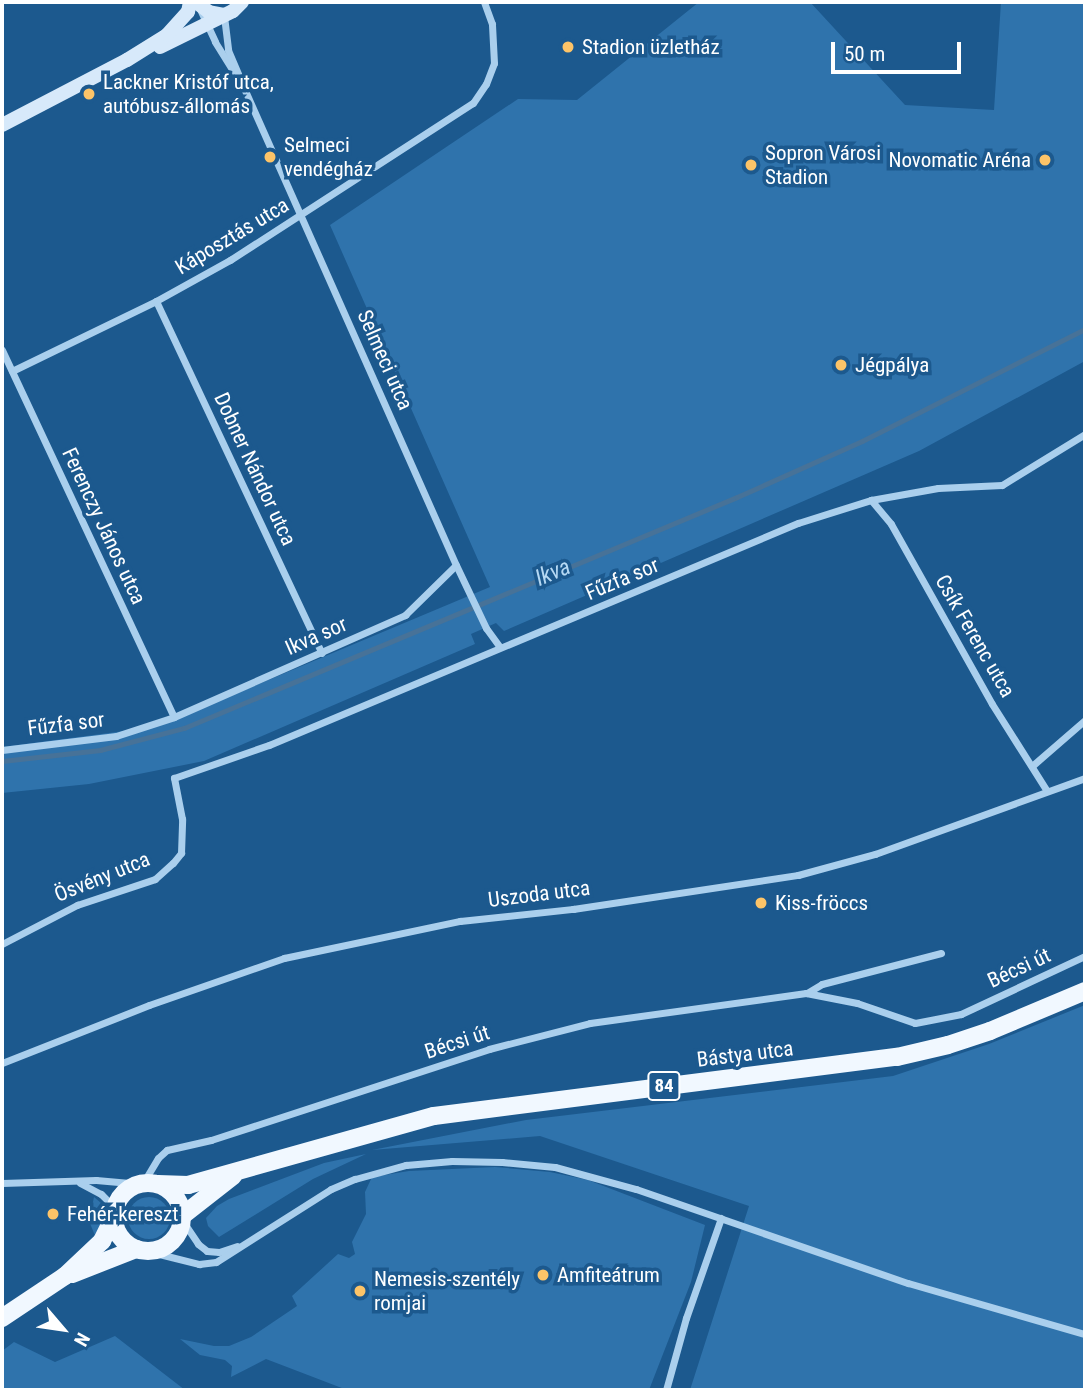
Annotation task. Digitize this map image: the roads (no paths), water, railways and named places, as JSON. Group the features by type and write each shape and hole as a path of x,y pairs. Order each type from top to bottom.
{"main road":[{"name":"Bástya utca","path":"147,1184 188,1185 433,1116 897,1056 948,1045 990,1031 1085,990"},
{"name":"Bástya utca","path":"182,1218 239,1171"},
{"name":"84","path":"2,1318 65,1276 102,1241 122,1195 147,1184"},
{"path":"147,1184 175,1196 182,1218"},
{"path":"114,1216 118,1234 141,1250"},
{"name":"84","path":"65,1276 141,1250 160,1250 171,1243 179,1233 182,1218"}],"street":[{"name":"Selmeci utca","path":"195,2 243,86"},
{"path":"127,60 178,25 195,2 209,12 224,15"},
{"path":"2,125 127,60 206,25 242,2"},
{"name":"Káposztás utca","path":"12,371 156,301 301,216 472,103 486,84 494,63 492,24 484,2"},
{"name":"Selmeci utca","path":"224,15 228,50 243,86 456,565 486,628 499,646"},
{"name":"Dobner Nándor utca","path":"156,301 323,653"},
{"name":"Ferenczy János utca","path":"2,351 174,717"},
{"name":"Fűzfa sor","path":"174,778 269,745 499,646 577,617 798,523 871,499 938,488 1002,485 1085,434"},
{"name":"Csík Ferenc utca","path":"871,499 891,524 992,704 1047,791"},
{"name":"Ikva sor","path":"174,717 405,615 456,565"},
{"name":"Fűzfa sor","path":"2,750 116,736 174,717"},
{"path":"1032,766 1085,720"},
{"name":"Ösvény utca","path":"2,944 77,905 155,880 181,853 180,799 174,778"},
{"name":"Uszoda utca","path":"2,1063 149,1005 284,958 460,921 573,909 798,875 875,853 1085,778"},
{"name":"Bécsi út","path":"806,993 822,984 941,953"},
{"name":"Bécsi út","path":"147,1184 158,1158 167,1150 223,1136 489,1049 590,1023 806,993 857,1003 915,1023 961,1014 1085,956"},
{"path":"141,1250 199,1264 216,1262 331,1189 406,1165 452,1161 555,1167 636,1189 908,1283 1085,1334"},
{"path":"2,1183 72,1181 147,1184"},
{"path":"72,1181 102,1194 111,1204 114,1216"},
{"path":"182,1218 198,1244 207,1251 219,1252 250,1240"},
{"path":"666,1390 686,1318 721,1218"}],"waterway":[{"name":"Ikva","path":"2,761 100,750 184,728 737,497 862,441 1085,329"}],"place":[{"name":"Stadion üzletház","path":"568,47"},
{"name":"Lackner Kristóf utca, autóbusz-állomás","path":"89,94"},
{"name":"Selmeci vendégház","path":"270,157"},
{"name":"Novomatic Aréna","path":"1045,160"},
{"name":"Sopron Városi Stadion","path":"751,165"},
{"name":"Jégpálya","path":"841,365"},
{"name":"Kiss-fröccs","path":"761,903"},
{"name":"Fehér-kereszt","path":"53,1214"},
{"name":"Amfiteátrum","path":"543,1275"},
{"name":"Nemesis-szentély romjai","path":"360,1291"}]}
